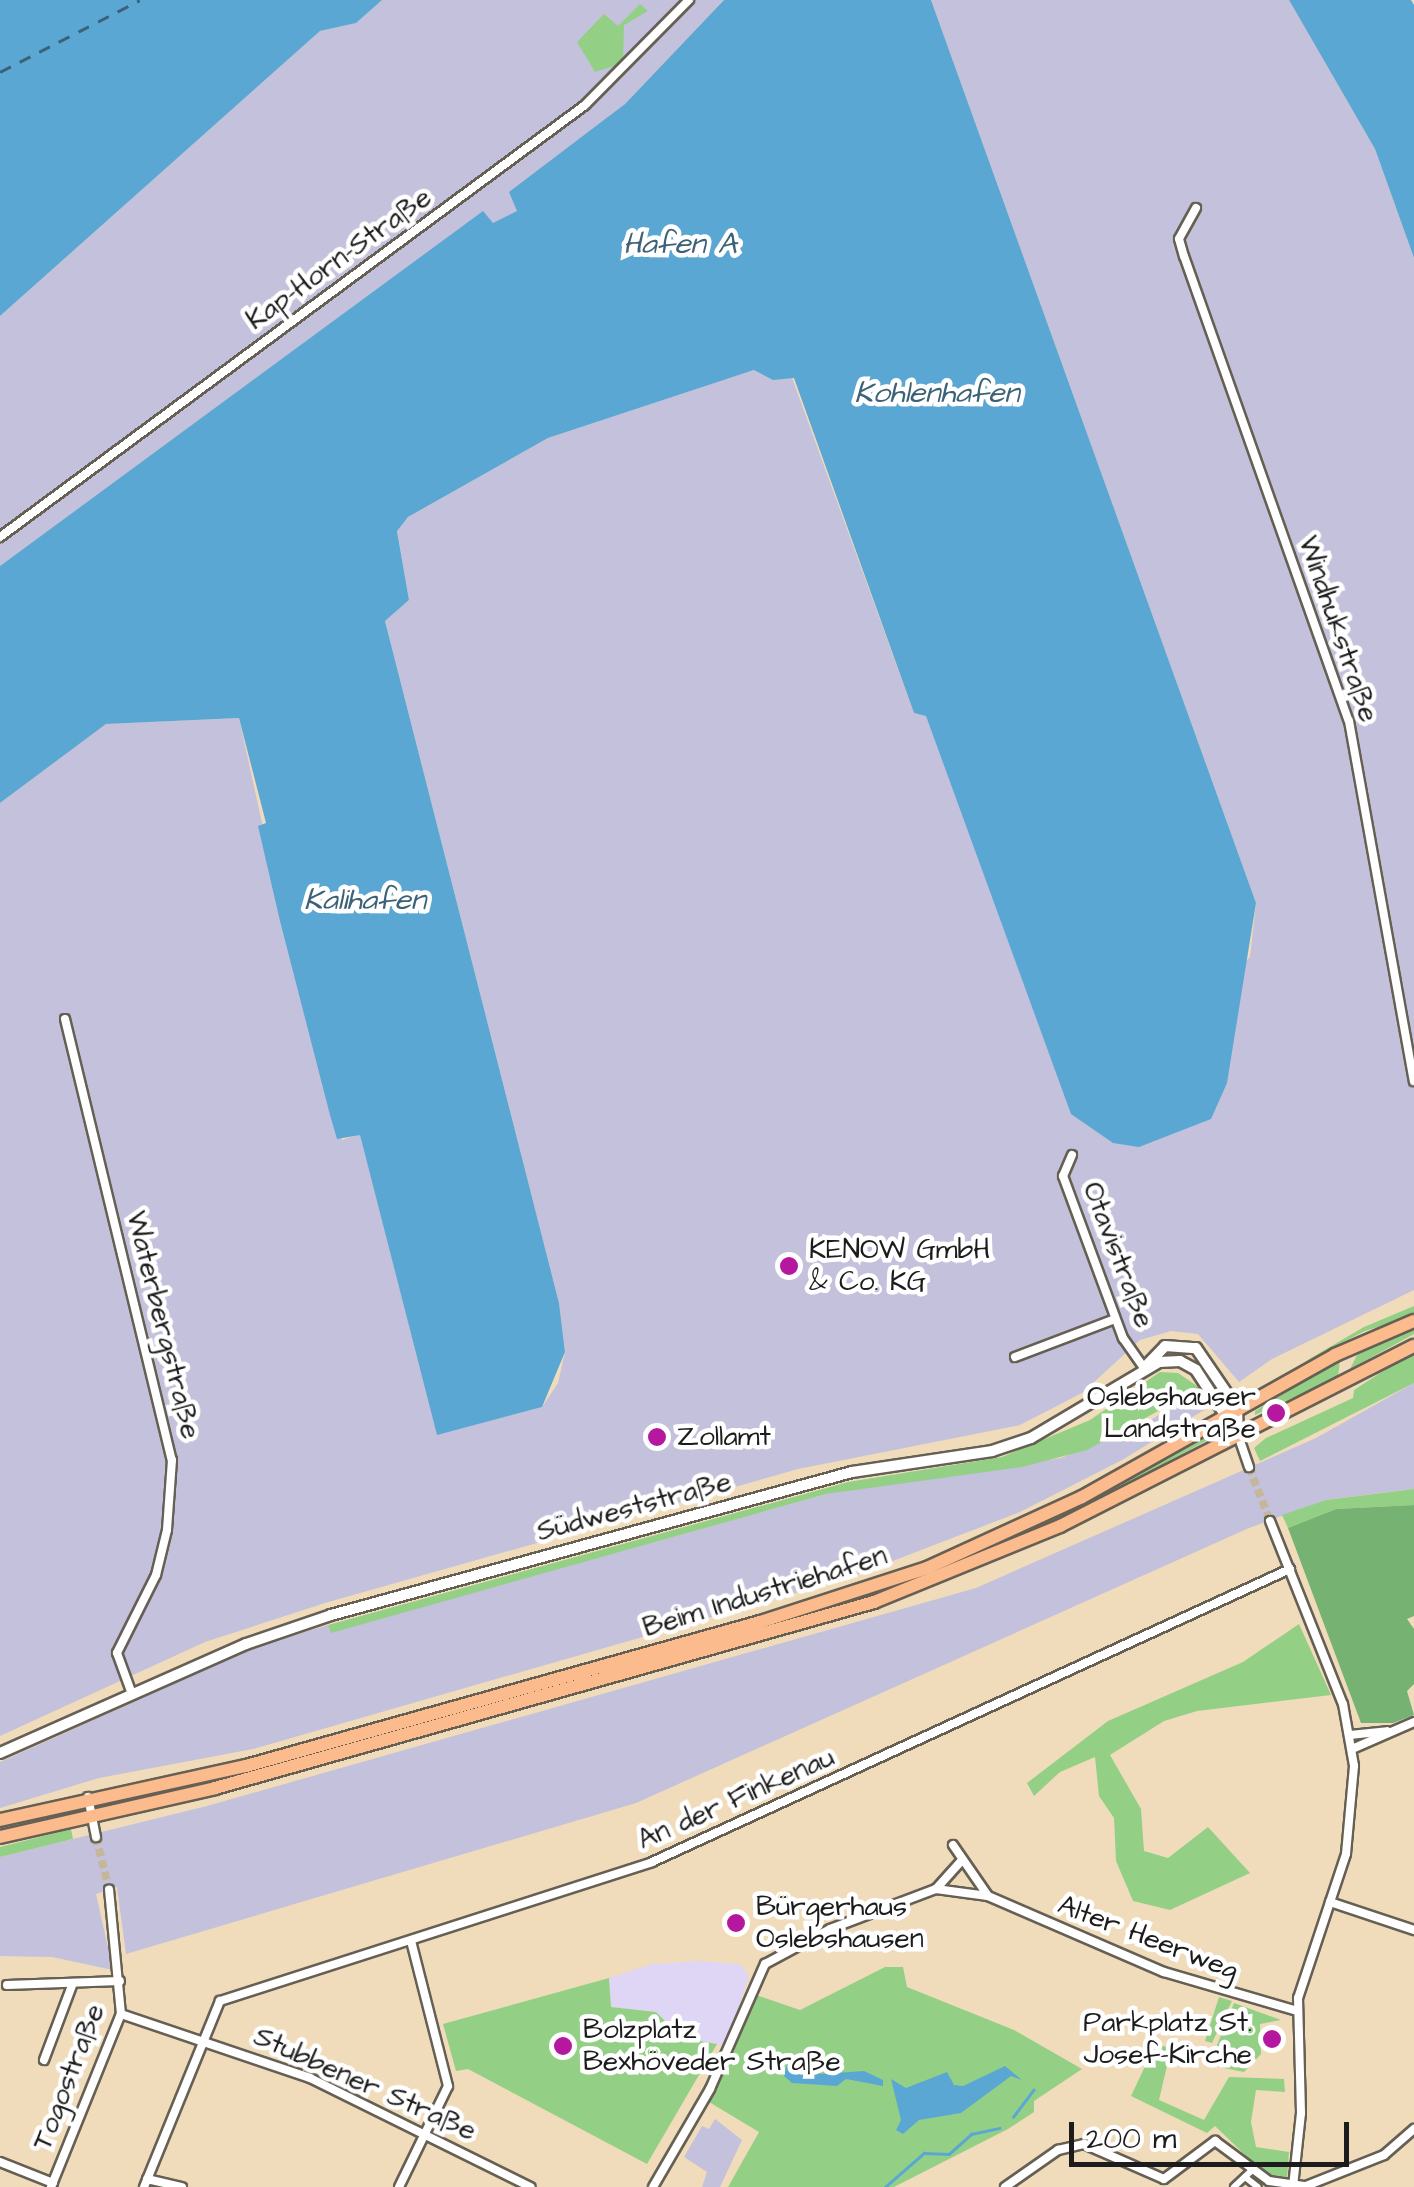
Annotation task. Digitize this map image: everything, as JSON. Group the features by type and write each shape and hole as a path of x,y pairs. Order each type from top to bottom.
{"main road":[{"name":"Beim Industriehafen","path":"0,1820 88,1796 246,1766 843,1598 1007,1535 1353,1346 1414,1322"},
{"path":"1347,1376 1353,1346"},
{"name":"Beim Industriehafen","path":"0,1837 215,1788 874,1602 1007,1551 1238,1436 1347,1376 1414,1346"}],"street":[{"name":"Kap-Horn-Straße","path":"0,537 585,106 689,0"},
{"name":"Windhukstraße","path":"1196,208 1179,239 1184,256 1349,721 1414,1081"},
{"name":"Waterbergstraße","path":"65,1018 172,1460 156,1576 117,1653 132,1694"},
{"name":"Otavistraße","path":"1072,1155 1063,1176 1115,1320 1144,1368"},
{"path":"1015,1357 1115,1320"},
{"name":"Südweststraße","path":"0,1754 132,1694 331,1615 852,1472 992,1450 1067,1422 1144,1368 1158,1349 1188,1344 1206,1356 1238,1436"},
{"name":"Südweststraße","path":"1144,1368 1172,1360 1189,1365 1231,1412"},
{"path":"1238,1436 1249,1466"},
{"path":"1270,1520 1352,1749 1349,1834 1297,2012 1302,2096 1293,2187"},
{"name":"An der Finkenau","path":"145,2183 220,2000 652,1862 1290,1569"},
{"path":"1352,1749 1414,1722"},
{"path":"1350,1735 1392,1730"},
{"path":"88,1796 96,1836"},
{"path":"953,1845 988,1896"},
{"path":"653,2187 710,2089 765,1964 830,1929 936,1889 944,1872 962,1860"},
{"name":"Alter Heerweg","path":"936,1889 988,1896 1164,1972 1297,2012"},
{"name":"Togostraße","path":"52,2185 121,2014 109,1890"},
{"path":"1330,1902 1414,1930"},
{"path":"398,2187 448,2086 411,1941"},
{"name":"Togostraße","path":"7,1986 120,1981"},
{"name":"Togostraße","path":"44,2060 74,1983"},
{"name":"Stubbener Straße","path":"121,2014 310,2078 531,2187"},
{"path":"1005,2187 1058,2150 1084,2144 1164,2179 1220,2141 1254,2169 1293,2187 1340,2175 1384,2154 1414,2128"},
{"path":"0,2162 52,2185"},
{"path":"1234,2187 1254,2169"},
{"path":"1245,2177 1258,2187"},
{"path":"145,2183 182,2187"}],"shaded area":[{"path":"382,0 724,0 625,104 521,186 518,211 492,224 482,212 0,566 0,316 320,31 355,23"},
{"path":"931,0 1289,0 1375,149 1414,258 1414,1290 1272,1359 1239,1382 1198,1334 1171,1331 1140,1340 1082,1393 1020,1425 798,1469 325,1603 205,1642 0,1736 0,803 106,724 239,718 302,1005 342,1140 360,1134 437,1434 542,1407 558,1383 565,1352 559,1303 385,621 409,600 397,530 408,517 548,438 754,370 791,375 914,713 926,715 1243,964 1250,957 1256,903"},
{"path":"1414,1383 1414,1489 1326,1500 1249,1528 636,1803 126,1954 117,1887 96,1894 113,1970 52,1957 0,1956 0,1857 207,1806 976,1588 1316,1438"},
{"path":"1200,1388 1209,1407 1122,1460 1020,1512 851,1577 253,1749 99,1778 0,1808 0,1762 256,1647 328,1625 332,1632 826,1494 1061,1458 1145,1424"},
{"path":"652,1964 740,1964 749,1976 726,2046 682,2038 656,2012 611,2007 609,1978"},
{"path":"715,2119 742,2140 720,2187 702,2187 707,2172 684,2157 702,2126 709,2129"}],"green space":[{"path":"640,4 648,11 624,25 623,63 595,72 577,42 604,14 618,26"},
{"path":"1414,1306 1414,1316 1365,1331 1304,1362 1364,1327"},
{"path":"1414,1329 1414,1334 1350,1369 1357,1355"},
{"path":"1414,1351 1414,1383 1260,1461 1254,1448 1266,1438 1353,1398 1354,1390"},
{"path":"1340,1360 1338,1377 1255,1415 1255,1411"},
{"path":"1160,1372 1178,1373 1200,1388 1087,1450 1022,1467 826,1494 331,1633 328,1625 848,1482 1002,1457 1090,1420"},
{"path":"1211,1432 1213,1437 1064,1519 871,1598 196,1788 115,1803 897,1585 1040,1524"},
{"path":"1414,1489 1414,1505 1336,1509 1288,1528 1282,1515 1326,1500"},
{"path":"1414,1505 1414,1616 1407,1619 1414,1629 1414,1684 1407,1691 1414,1715 1393,1723 1361,1723 1288,1528 1336,1509"},
{"path":"1299,1624 1331,1695 1197,1711 1164,1721 1110,1755 1141,1809 1144,1851 1168,1858 1208,1827 1250,1873 1170,1910 1133,1901 1116,1861 1114,1818 1099,1796 1095,1757 1060,1772 1034,1796 1027,1783 1108,1721 1243,1662"},
{"path":"71,1829 73,1839 0,1857 0,1847"},
{"path":"885,1967 903,1967 907,1987 1014,2030 1082,2069 1034,2101 1034,2112 1008,2129 894,2187 728,2187 759,2132 709,2102 756,1995 800,2010"},
{"path":"609,1978 611,2007 656,2012 682,2038 717,2044 647,2164 468,2069 456,2071 443,2024"},
{"path":"1219,1997 1232,2001 1212,2043 1205,2041"},
{"path":"1234,2003 1281,2020 1260,2024 1261,2054 1244,2072 1209,2065"},
{"path":"1156,2043 1171,2049 1159,2100 1204,2120 1229,2077 1284,2079 1285,2092 1256,2090 1251,2122 1256,2147 1289,2152 1287,2179 1267,2176 1215,2126 1207,2133 1131,2096"}],"water":[{"path":"0,0 382,0 356,23 320,31 0,316"},
{"path":"724,0 931,0 1256,903 1227,1083 1211,1119 1139,1147 1113,1143 1071,1114 926,716 914,713 794,378 773,380 754,370 548,438 408,517 397,531 409,600 385,621 559,1303 565,1352 542,1407 437,1435 360,1135 337,1139 330,1115 258,826 266,823 239,718 106,724 0,803 0,566 483,211 493,223 517,211 509,192 625,104"},
{"path":"1289,0 1411,0 1414,5 1414,258 1375,149"},
{"path":"789,2056 821,2074 864,2071 883,2080 883,2086 846,2079 837,2086 792,2083 784,2076"},
{"path":"1005,2066 1022,2080 1011,2076 961,2113 919,2120 903,2134 896,2130 901,2120 891,2079 906,2088 947,2072 954,2085 963,2086"}],"waterway":[{"path":"1013,2117 1033,2090"},
{"path":"885,2187 924,2153 949,2154 971,2134 999,2128"}],"ferry route":[{"path":"0,72 140,0"}],"tunnel":[{"path":"1249,1467 1270,1521"},
{"path":"96,1837 109,1890"}],"place":[{"name":"KENOW GmbH & Co. KG","path":"789,1266"},
{"name":"Oslebshauser Landstraße","path":"1276,1413"},
{"name":"Zollamt","path":"657,1437"},
{"name":"Bürgerhaus Oslebshausen","path":"736,1923"},
{"name":"Parkplatz St. Josef-Kirche","path":"1272,2039"},
{"name":"Bolzplatz Bexhöveder Straße","path":"563,2046"}],"water label":[{"name":"Hafen A","path":"680,244"},
{"name":"Kohlenhafen","path":"937,393"},
{"name":"Kalihafen","path":"365,900"}]}
